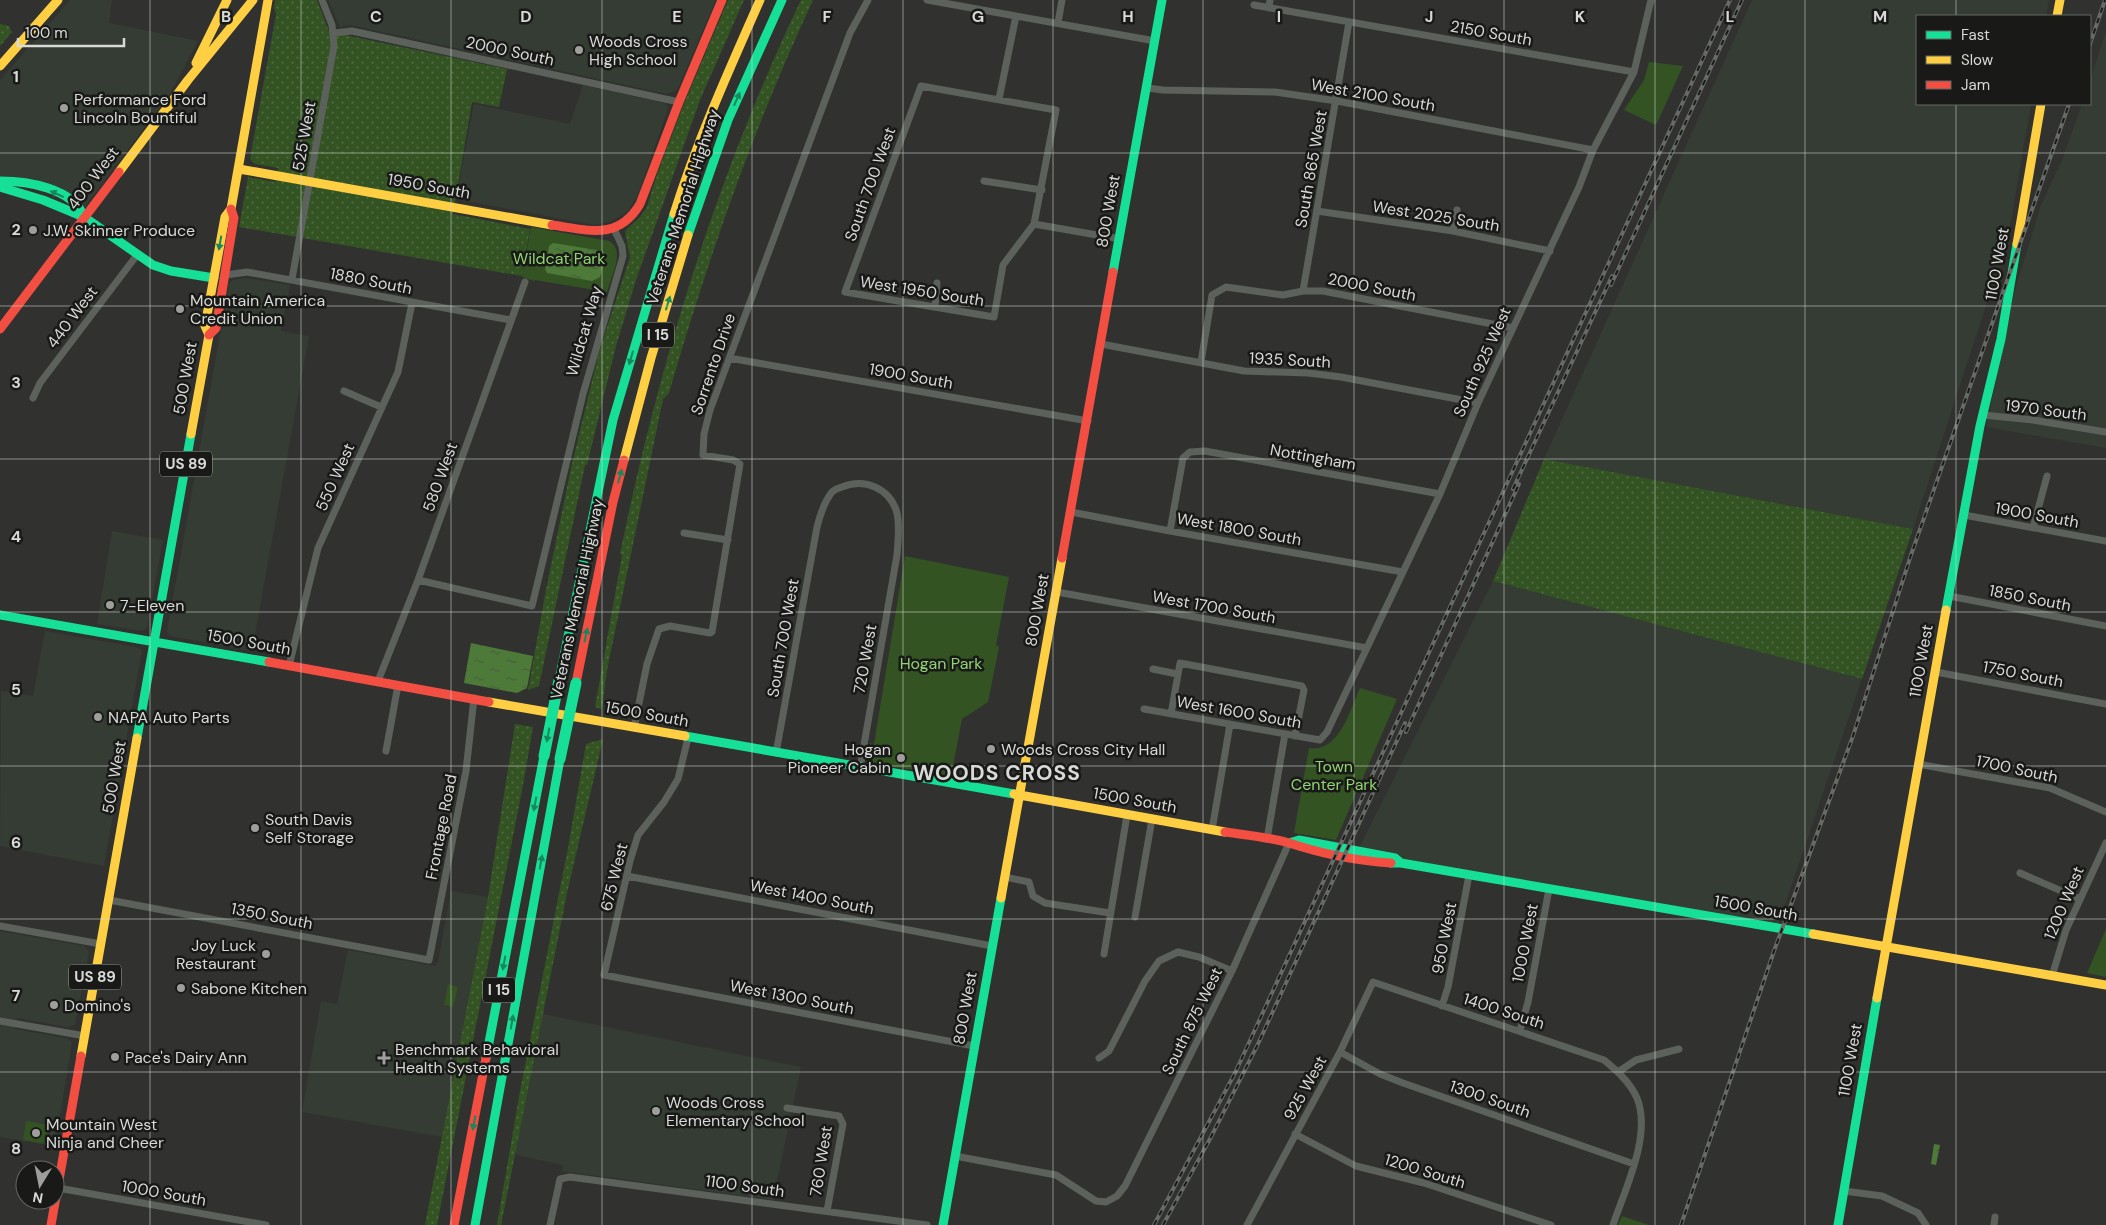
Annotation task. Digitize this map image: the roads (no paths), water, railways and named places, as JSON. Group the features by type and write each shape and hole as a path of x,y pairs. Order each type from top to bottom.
{"main road":[{"path":"0,66 58,0"},
{"path":"188,80 227,0"},
{"name":"500 West","path":"63,1160 209,335 205,326 225,217 231,209 268,0"},
{"path":"614,229 632,216 640,204 679,102 722,0"},
{"name":"Veterans Memorial Highway","path":"454,1225 559,680 613,420 682,189 719,93 760,0"},
{"name":"Veterans Memorial Highway","path":"475,1225 560,759 613,502 651,358 689,231 728,120 782,0"},
{"name":"800 West","path":"942,1225 1088,421 1162,0"},
{"path":"2057,15 2060,0"},
{"path":"188,80 251,2"},
{"name":"400 West","path":"0,329 188,80"},
{"name":"1100 West","path":"1838,1225 1918,764 1983,416 1998,357 2042,105"},
{"name":"1950 South","path":"238,169 555,225 606,231 614,229"},
{"path":"0,181 21,182 51,191 79,206 84,217"},
{"path":"0,187 8,191 44,200 72,214 84,217 137,255 159,268 214,278"},
{"name":"500 West","path":"209,335 216,328 226,275 234,218 231,209"},
{"name":"1500 South","path":"0,615 1267,839 1289,843 1297,849 1336,856 1391,865 1401,863 1469,874 2106,986"},
{"name":"500 West","path":"51,1225 54,1210"}],"street":[{"name":"525 West","path":"292,279 334,51 334,33 322,0"},
{"name":"Sorrento Drive","path":"634,728 647,664 659,629 670,626 710,634 712,632 740,464 733,460 704,455 704,434 710,410 850,34 868,0"},
{"path":"927,0 1155,41"},
{"path":"1058,23 1062,0"},
{"name":"South 925 West","path":"1327,732 1440,494 1478,403 1529,290 1579,187 1593,150 1634,72 1651,0"},
{"name":"2150 South","path":"1254,5 1270,4 1350,22 1634,72"},
{"path":"1016,16 999,100 1056,110 1034,224 1120,239"},
{"name":"South 865 West","path":"1303,291 1350,22"},
{"name":"2000 South","path":"334,33 352,31 679,102"},
{"name":"South 700 West","path":"845,292 921,86 999,100"},
{"name":"West 2100 South","path":"1147,88 1275,92 1337,101 1593,150"},
{"path":"984,181 1042,190"},
{"path":"1453,231 1458,210"},
{"name":"West 2025 South","path":"1317,211 1453,231 1550,250"},
{"name":"West 1950 South","path":"845,292 994,317 1003,265 1034,224"},
{"name":"Wildcat Way","path":"418,580 532,606 583,394 623,256 622,246 614,229"},
{"name":"440 West","path":"33,398 40,383 137,255"},
{"name":"1880 South","path":"226,275 247,272 292,279 412,303 511,320"},
{"name":"580 West","path":"378,681 418,580 525,282"},
{"path":"935,306 937,283"},
{"name":"2000 South","path":"1201,362 1212,295 1226,287 1283,295 1303,291 1323,291 1513,328"},
{"name":"550 West","path":"289,666 318,548 398,372 412,303"},
{"name":"1935 South","path":"1101,344 1244,371 1308,373 1341,377 1478,403"},
{"name":"1900 South","path":"729,358 1088,421"},
{"path":"344,391 381,407"},
{"name":"1970 South","path":"1983,416 2039,420 2106,432"},
{"name":"Nottingham","path":"1170,531 1183,458 1190,452 1205,451 1440,494"},
{"path":"2033,528 2047,476"},
{"name":"South 700 West","path":"776,753 817,527 822,508 833,491 850,484 870,483 886,494 896,512 899,530 896,555"},
{"name":"West 1800 South","path":"1071,512 1403,572"},
{"name":"1900 South","path":"1964,515 2106,541"},
{"path":"684,533 728,540"},
{"name":"720 West","path":"860,768 896,555"},
{"name":"West 1700 South","path":"1057,592 1367,648"},
{"name":"1850 South","path":"1949,596 2106,626"},
{"path":"1170,714 1180,663 1302,686 1304,690 1295,736"},
{"path":"1153,669 1178,674"},
{"name":"1750 South","path":"1936,672 2106,704"},
{"path":"386,751 398,685"},
{"name":"Frontage Road","path":"429,960 466,771 474,698"},
{"name":"West 1600 South","path":"1144,709 1320,740 1327,732"},
{"path":"1212,830 1230,724"},
{"path":"1267,839 1285,734"},
{"name":"675 West","path":"604,975 630,861 638,835 664,802 678,779 688,738"},
{"name":"1700 South","path":"1918,764 2050,788 2106,812"},
{"path":"1104,954 1127,815"},
{"path":"1135,917 1152,819"},
{"name":"1200 West","path":"2052,976 2059,950 2106,842"},
{"name":"South 875 West","path":"955,1156 1056,1175 1090,1199 1106,1202 1117,1196 1125,1186 1232,971 1289,843"},
{"path":"2020,873 2080,899"},
{"name":"950 West","path":"1442,1006 1448,987 1469,874"},
{"name":"West 1400 South","path":"627,876 992,946"},
{"path":"1005,877 1029,882 1033,896 1045,903 1110,914"},
{"name":"1000 West","path":"1520,1030 1528,1002 1549,889"},
{"name":"1350 South","path":"109,900 429,960"},
{"path":"0,926 101,944"},
{"path":"1099,1058 1109,1051 1145,981 1159,961 1178,952 1199,957 1232,971"},
{"name":"West 1300 South","path":"604,975 974,1046"},
{"name":"1400 South","path":"1373,982 1520,1030 1604,1060 1620,1074"},
{"name":"925 West","path":"1250,1222 1340,1052 1373,982"},
{"path":"0,1021 85,1036"},
{"path":"1612,1225 1639,1148 1642,1118 1636,1097 1620,1074 1636,1060 1679,1049"},
{"name":"1300 South","path":"1340,1052 1380,1074 1403,1083 1634,1164"},
{"name":"760 West","path":"787,1108 839,1116 843,1124 827,1211"},
{"name":"1200 South","path":"1295,1134 1356,1166 1424,1183 1551,1225"},
{"name":"1100 South","path":"550,1225 560,1179 570,1177 927,1225"},
{"name":"1000 South","path":"65,1189 266,1225"},
{"path":"1844,1192 1882,1196 1918,1213 1926,1225"}],"water":[{"path":"553,243 603,251 606,256 600,277 592,281 547,273 545,269 549,246"},
{"path":"471,643 533,656 527,688 517,693 464,683"},
{"path":"1934,1144 1940,1145 1936,1165 1931,1164"}],"railway":[{"path":"1154,1225 1235,1073 1730,0"},
{"path":"1611,285 1742,0"},
{"path":"2091,41 2105,0"},
{"path":"1681,1225 1774,951 1853,736 1911,555 2069,105"},
{"path":"1513,489 1612,276"},
{"path":"1406,732 1519,484"},
{"path":"1163,1225 1211,1137 1258,1044 1405,723"}],"place":[{"name":"Woods Cross High School","path":"579,50"},
{"name":"Performance Ford Lincoln Bountiful","path":"64,108"},
{"name":"J.W. Skinner Produce","path":"33,230"},
{"name":"Mountain America Credit Union","path":"180,309"},
{"name":"7-Eleven","path":"110,605"},
{"name":"NAPA Auto Parts","path":"98,717"},
{"name":"Woods Cross City Hall","path":"991,749"},
{"name":"Hogan Pioneer Cabin","path":"901,758"},
{"name":"South Davis Self Storage","path":"255,828"},
{"name":"Joy Luck Restaurant","path":"266,954"},
{"name":"Sabone Kitchen","path":"181,988"},
{"name":"Domino's","path":"54,1005"},
{"name":"Pace's Dairy Ann","path":"115,1057"},
{"name":"Benchmark Behavioral Health Systems","path":"384,1058"},
{"name":"Woods Cross Elementary School","path":"656,1111"},
{"name":"Mountain West Ninja and Cheer","path":"36,1133"}],"district":[{"name":"WOODS CROSS","path":"997,773"}],"park label":[{"name":"Wildcat Park","path":"559,258"},
{"name":"Hogan Park","path":"941,663"},
{"name":"Town Center Park","path":"1334,775"}]}
